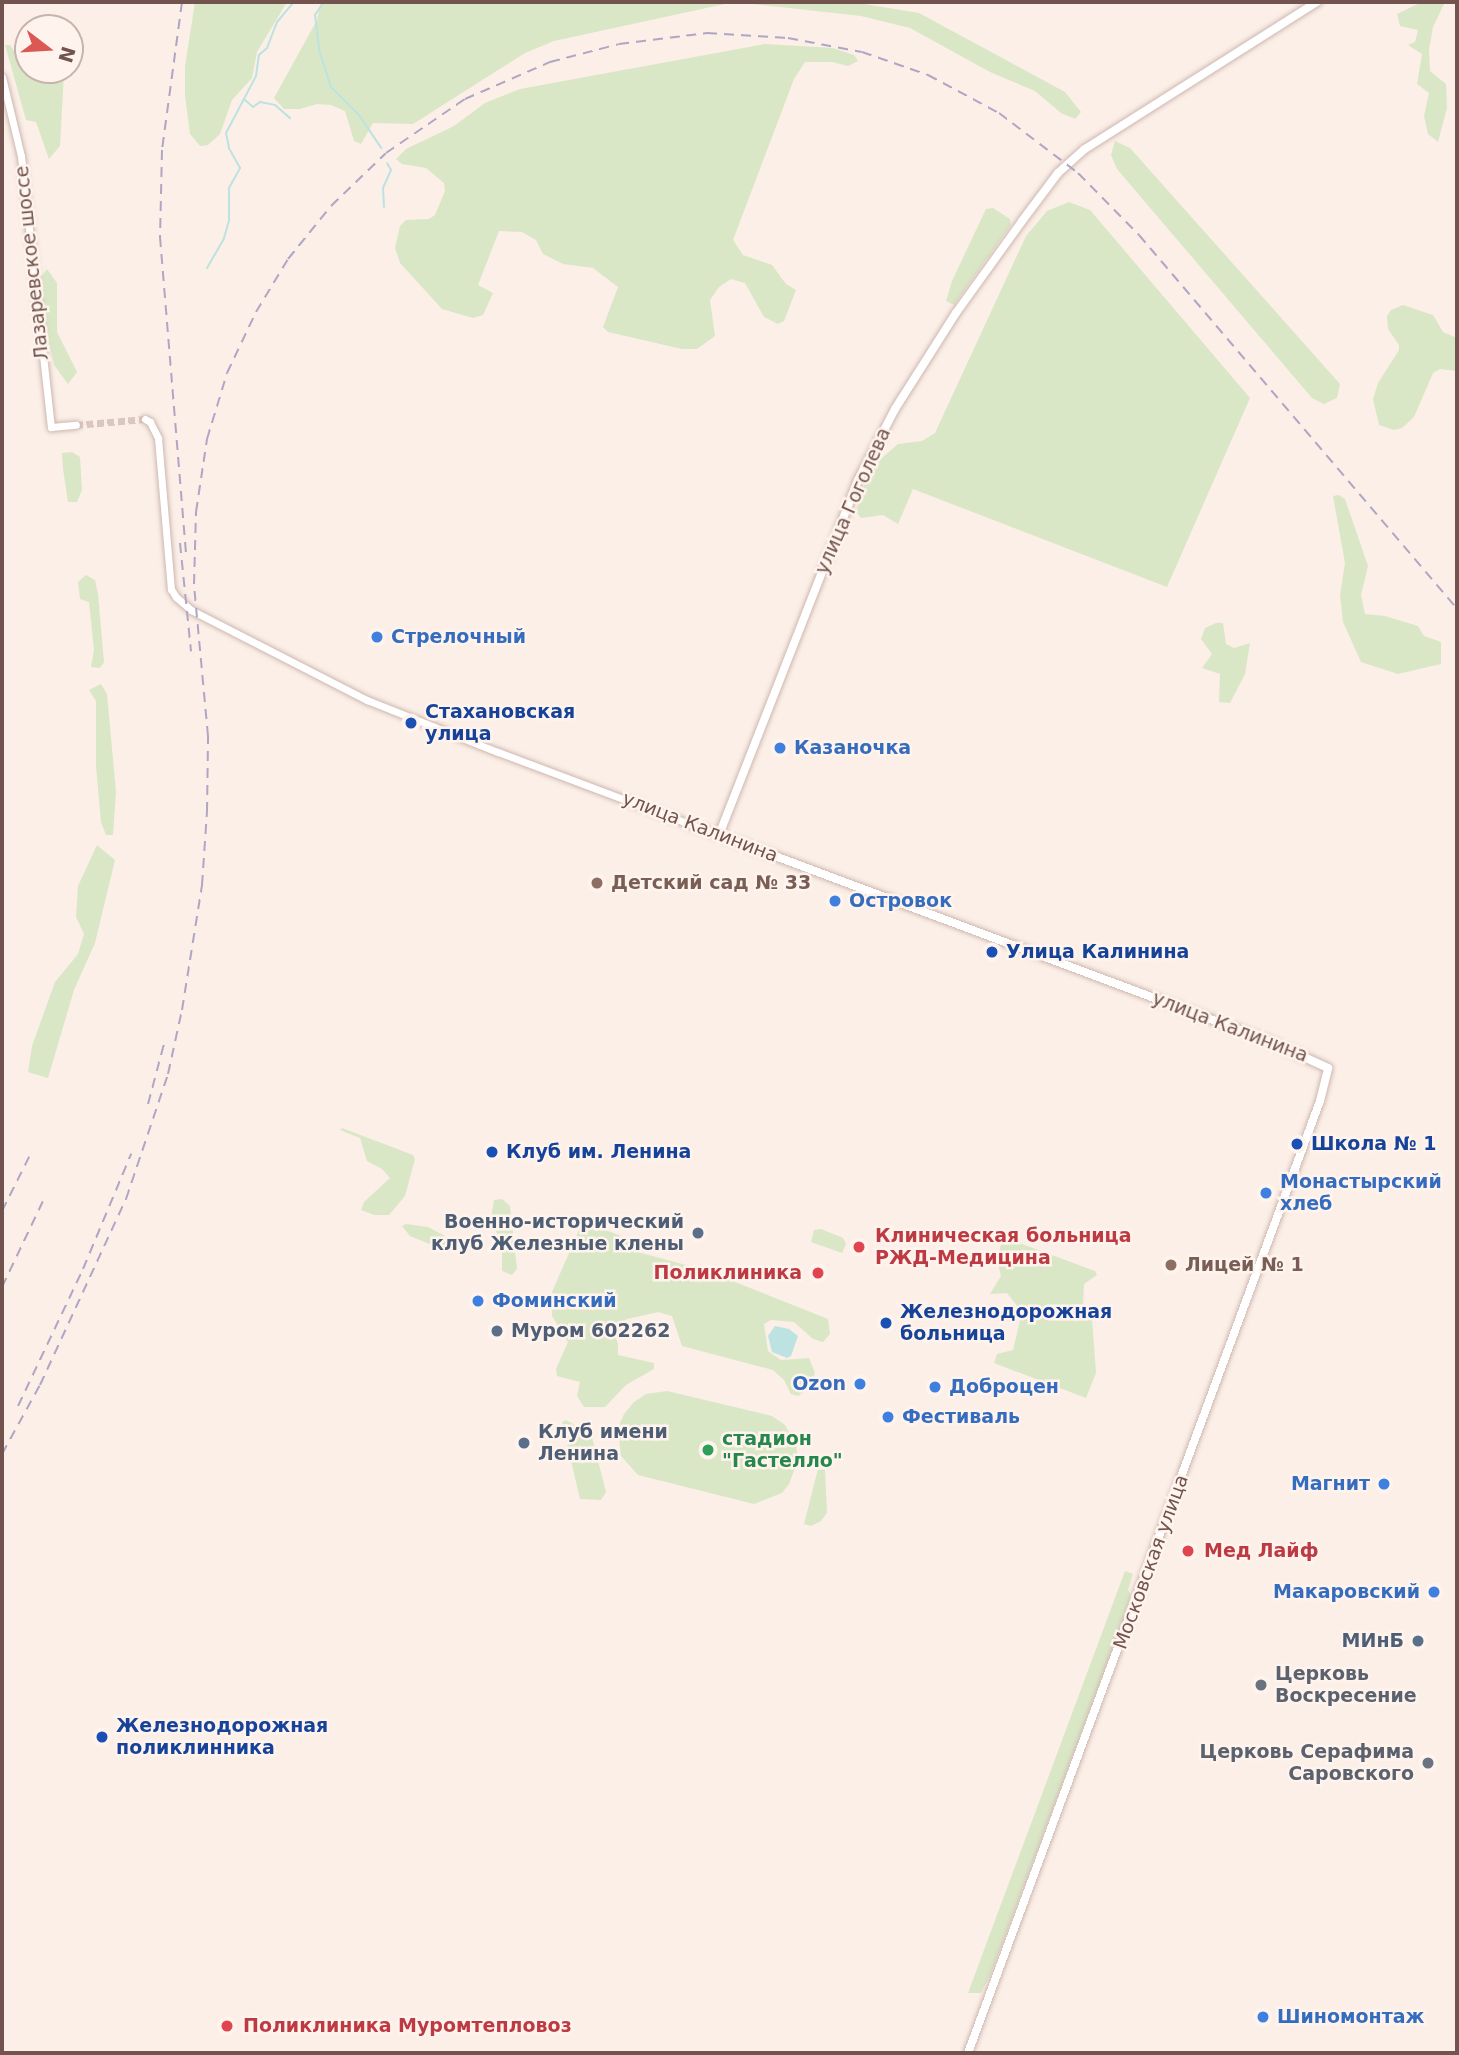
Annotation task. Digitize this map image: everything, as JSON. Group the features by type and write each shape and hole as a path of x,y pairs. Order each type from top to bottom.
{"main road":[{"name":"улица Гоголева","path":"719,835 810,597 876,444 956,313 1067,163 1115,128 1317,2"},
{"name":"улица Калинина","path":"719,835 1269,1041 1328,1068"},
{"name":"Московская улица","path":"968,2053 1320,1101 1328,1068"}],"street":[{"name":"Лазаревское шоссе","path":"2,77 21,156 51,427 76,425"},
{"name":"улица Калинина","path":"145,419 150,422 158,438 172,589 176,597 197,614 367,699 498,752 719,835"}],"green space":[{"path":"195,2 287,2 257,52 252,78 232,100 220,134 208,145 200,146 190,134 185,96 185,66"},
{"path":"321,2 734,2 554,41 525,53 413,124 373,123 361,144 354,141 345,111 331,105 317,104 300,109 284,109 274,98 317,20"},
{"path":"734,2 852,2 919,13 1065,92 1081,112 1075,119 1061,113 1035,91 990,72 910,28 861,16"},
{"path":"1422,2 1445,2 1433,27 1429,50 1430,71 1446,84 1447,108 1438,142 1428,134 1424,116 1429,93 1417,84 1422,54 1408,45 1415,42 1418,30 1400,26 1397,14"},
{"path":"765,44 833,48 854,55 858,61 848,66 832,62 805,62 794,79 733,240 743,255 772,265 786,284 796,290 784,321 778,324 764,317 745,283 731,279 719,287 710,300 715,336 697,349 682,349 608,332 603,327 618,287 593,268 563,264 543,254 536,240 522,232 499,231 478,285 493,293 483,315 473,318 442,309 400,263 395,248 400,226 406,220 429,219 435,215 445,191 444,183 426,168 402,164 396,159 406,149 454,126 485,103 520,89"},
{"path":"5,45 10,45 14,50 14,77"},
{"path":"16,84 63,84 60,146 49,159 36,122 26,120"},
{"path":"1115,141 1130,148 1340,384 1337,398 1324,404 1312,398 1117,169 1111,155"},
{"path":"1069,202 1090,210 1250,398 1167,587 913,489 898,524 883,515 861,518 856,512 869,469 898,444 922,441 935,433 1026,236 1047,211"},
{"path":"993,208 1010,219 1011,225 954,305 946,301 952,281 986,209"},
{"path":"47,269 57,283 57,332 77,372 68,384 54,365 46,328 41,277"},
{"path":"1403,305 1433,315 1443,332 1457,338 1457,371 1440,369 1433,373 1414,417 1402,428 1394,430 1379,425 1373,399 1378,383 1399,350 1399,345 1388,329 1387,316 1391,310"},
{"path":"72,452 80,457 82,490 77,502 68,502 63,469 62,453"},
{"path":"1339,495 1345,499 1368,566 1361,595 1365,614 1385,616 1418,626 1424,636 1441,642 1441,664 1398,674 1361,662 1343,622 1340,595 1345,563 1333,496"},
{"path":"86,575 95,580 98,594 104,662 100,668 91,667 94,650 89,602 80,599 78,582"},
{"path":"1223,623 1226,644 1234,648 1250,643 1245,674 1230,703 1219,702 1220,674 1202,668 1212,654 1201,639 1205,628"},
{"path":"101,684 107,694 116,792 113,835 106,835 101,822 96,766 96,701 89,690"},
{"path":"97,845 115,860 95,943 74,990 48,1078 28,1072 32,1046 55,982 78,954 84,934 76,917 78,886"},
{"path":"342,1128 413,1155 415,1159 405,1196 389,1215 374,1215 361,1210 364,1202 390,1178 382,1169 367,1161 360,1138 340,1130"},
{"path":"502,1199 510,1206 517,1269 512,1275 502,1271 502,1246 491,1218 494,1200"},
{"path":"583,1221 631,1240 641,1253 705,1270 828,1319 830,1334 823,1342 813,1339 794,1322 771,1320 764,1324 768,1351 781,1360 809,1358 815,1373 810,1387 798,1396 791,1394 784,1380 773,1370 682,1346 672,1316 658,1312 627,1319 613,1328 618,1355 654,1363 654,1369 626,1385 605,1407 584,1407 577,1396 580,1382 557,1376 556,1369 568,1342 552,1316 552,1292"},
{"path":"406,1224 428,1227 460,1244 449,1252 410,1236 402,1226"},
{"path":"821,1229 843,1238 846,1244 842,1253 811,1242 814,1230"},
{"path":"1003,1237 1095,1271 1097,1275 1084,1284 1083,1305 1092,1318 1096,1373 1086,1398 994,1363 997,1354 1013,1350 1022,1312 1007,1293 990,1294 1001,1276 997,1260"},
{"name":"стадион \"Гастелло\"","path":"667,1391 772,1416 785,1425 796,1445 798,1460 789,1484 782,1493 754,1504 638,1475 621,1456 618,1428 624,1414 634,1402 646,1394"},
{"path":"566,1420 591,1434 606,1492 601,1500 580,1499 562,1422"},
{"path":"818,1469 825,1470 827,1513 821,1521 811,1526 804,1524"},
{"path":"1125,1571 1133,1574 1128,1590 1132,1597 992,1971 981,1993 968,1993"}],"water":[{"path":"775,1326 789,1329 798,1336 791,1356 787,1358 772,1352 768,1336"}],"waterway":[{"path":"207,268 224,238 229,220 229,188 240,168 229,148 226,133 256,76 259,55 267,48 277,22 294,2"},
{"path":"324,2 315,15 319,50 331,87 359,115 381,148"},
{"path":"245,100 253,107 260,102 275,105 290,118"},
{"path":"384,207 383,188 391,170 387,163"}],"tunnel":[{"path":"76,425 145,419"}],"railway":[{"path":"182,2 162,150 160,237 186,554"},
{"path":"2,1454 40,1385 126,1199 168,1074 182,1010 202,885 207,812 208,736 194,584 196,512 207,439 227,373 256,312 288,259 331,206 386,153 465,99 550,62 619,44 707,33 788,38 862,52 928,75 999,113 1078,173 1139,235 1457,609"},
{"path":"180,543 191,651"},
{"path":"148,1104 165,1040"},
{"path":"2,1211 32,1151"},
{"path":"18,1406 83,1269 131,1154"},
{"path":"2,1287 43,1201"}],"place":[{"name":"Стрелочный","path":"377,637"},
{"name":"Стахановская улица","path":"411,723"},
{"name":"Казаночка","path":"780,748"},
{"name":"Детский сад № 33","path":"597,883"},
{"name":"Островок","path":"835,901"},
{"name":"Улица Калинина","path":"992,952"},
{"name":"Школа № 1","path":"1297,1144"},
{"name":"Клуб им. Ленина","path":"492,1152"},
{"name":"Монастырский хлеб","path":"1266,1193"},
{"name":"Военно-исторический клуб Железные клены","path":"698,1233"},
{"name":"Клиническая больница РЖД-Медицина","path":"859,1247"},
{"name":"Лицей № 1","path":"1171,1265"},
{"name":"Поликлиника","path":"818,1273"},
{"name":"Фоминский","path":"478,1301"},
{"name":"Железнодорожная больница","path":"886,1323"},
{"name":"Муром 602262","path":"497,1331"},
{"name":"Ozon","path":"860,1384"},
{"name":"Доброцен","path":"935,1387"},
{"name":"Фестиваль","path":"888,1417"},
{"name":"Клуб имени Ленина","path":"524,1443"},
{"name":"стадион \"Гастелло\"","path":"708,1450"},
{"name":"Магнит","path":"1384,1484"},
{"name":"Мед Лайф","path":"1188,1551"},
{"name":"Макаровский","path":"1434,1592"},
{"name":"МИнБ","path":"1418,1641"},
{"name":"Церковь Воскресение","path":"1261,1685"},
{"name":"Железнодорожная поликлинника","path":"102,1737"},
{"name":"Церковь Серафима Саровского","path":"1428,1763"},
{"name":"Шиномонтаж","path":"1263,2017"},
{"name":"Поликлиника Муромтепловоз","path":"227,2026"}]}
